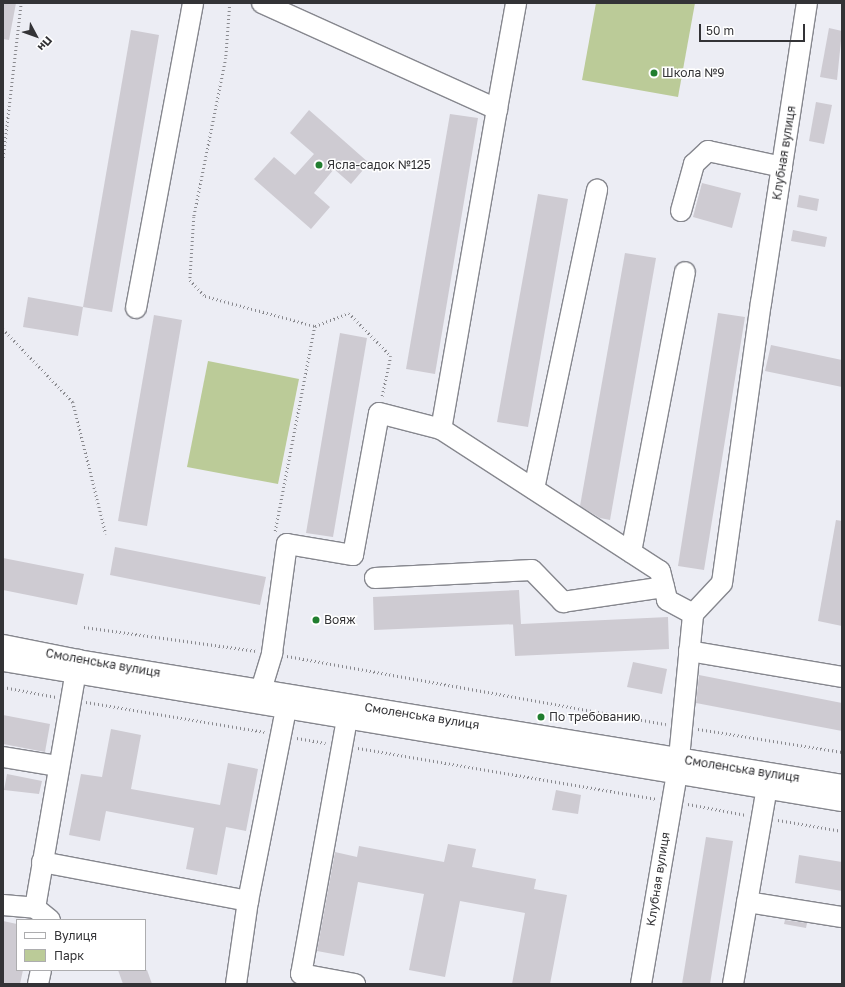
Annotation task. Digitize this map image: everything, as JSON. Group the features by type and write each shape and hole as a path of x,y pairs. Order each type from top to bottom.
{"street":[{"path":"136,308 194,3"},
{"path":"262,3 497,109"},
{"path":"442,429 516,3"},
{"name":"Клубная вулиця","path":"641,984 678,766 693,614 722,583 761,303 807,3"},
{"path":"682,211 694,164 708,151 782,167"},
{"path":"534,489 597,190"},
{"path":"631,552 685,272"},
{"path":"261,690 272,653 287,544 353,555 379,414 442,429 660,571 667,600 693,614"},
{"path":"374,578 532,570 563,602 664,587"},
{"name":"Смоленська вулиця","path":"3,645 77,666 286,709 678,766"},
{"path":"689,651 842,677"},
{"name":"Смоленська вулиця","path":"3,661 77,666 261,690 768,781 842,801"},
{"path":"3,905 42,914 42,862 77,666"},
{"path":"236,984 248,901 286,709"},
{"path":"347,719 301,974 355,984"},
{"path":"3,757 58,766"},
{"path":"733,984 768,781"},
{"name":"Смоленська вулиця","path":"768,781 842,785"},
{"path":"42,862 248,901"},
{"path":"747,902 842,917"},
{"path":"38,984 41,971"}],"path":[{"path":"3,158 21,3"},
{"path":"230,3 226,58 194,217 190,280 205,296 315,326 349,313 391,356 379,414"},
{"path":"287,544 274,536 315,326"},
{"path":"3,328 73,402 106,534"},
{"path":"84,627 272,653 683,727 842,752"},
{"path":"3,687 71,700 842,831"}],"green space":[{"path":"596,3 695,3 678,97 582,80"},
{"path":"208,361 299,379 278,484 187,467"}],"building":[{"path":"3,3 16,3 9,40 3,39"},
{"path":"829,28 842,31 837,80 820,77"},
{"path":"131,30 159,35 112,312 83,307"},
{"path":"816,102 832,105 824,144 809,141"},
{"path":"309,110 369,163 351,184 334,169 314,193 330,207 311,229 254,179 274,157 295,175 314,154 290,133"},
{"path":"450,114 478,118 435,374 406,369"},
{"path":"702,183 741,193 732,228 693,217"},
{"path":"538,194 568,199 528,427 497,422"},
{"path":"799,195 819,199 817,211 797,207"},
{"path":"793,230 827,237 825,247 791,241"},
{"path":"625,253 656,258 610,520 600,518 580,506"},
{"path":"28,297 83,307 78,336 23,327"},
{"path":"718,313 745,317 704,570 678,566"},
{"path":"154,315 182,320 147,526 118,521"},
{"path":"340,333 367,338 333,537 306,533"},
{"path":"771,345 842,360 842,387 765,371"},
{"path":"836,520 842,521 842,626 818,621"},
{"path":"115,547 266,577 260,605 110,575"},
{"path":"3,558 84,574 77,605 3,590"},
{"path":"519,590 521,624 668,617 669,649 515,656 513,624 374,630 373,597"},
{"path":"633,662 667,669 662,694 627,687"},
{"path":"699,675 842,703 842,731 696,703"},
{"path":"3,715 50,724 45,752 3,744"},
{"path":"111,729 141,735 131,789 220,805 228,763 258,769 246,831 226,827 217,875 186,869 194,828 106,811 100,841 69,835 81,774 102,777"},
{"path":"7,774 42,781 39,794 4,790"},
{"path":"556,790 581,795 578,814 552,810"},
{"path":"706,837 733,841 710,984 682,984"},
{"path":"448,844 476,849 472,867 536,879 534,889 567,895 550,984 512,984 525,913 460,901 445,977 409,970 424,894 358,882 344,956 317,951 335,852 357,857 359,846 444,862"},
{"path":"799,855 842,862 842,891 795,883"},
{"path":"785,920 807,923 806,928 784,924"},
{"path":"3,921 16,924 16,971 23,971 20,984 3,984"},
{"path":"147,970 152,984 123,984 118,971"}],"place":[{"name":"Школа №9","path":"654,73"},
{"name":"Ясла-садок №125","path":"319,165"},
{"name":"Вояж","path":"316,620"},
{"name":"По требованию","path":"541,717"}]}
